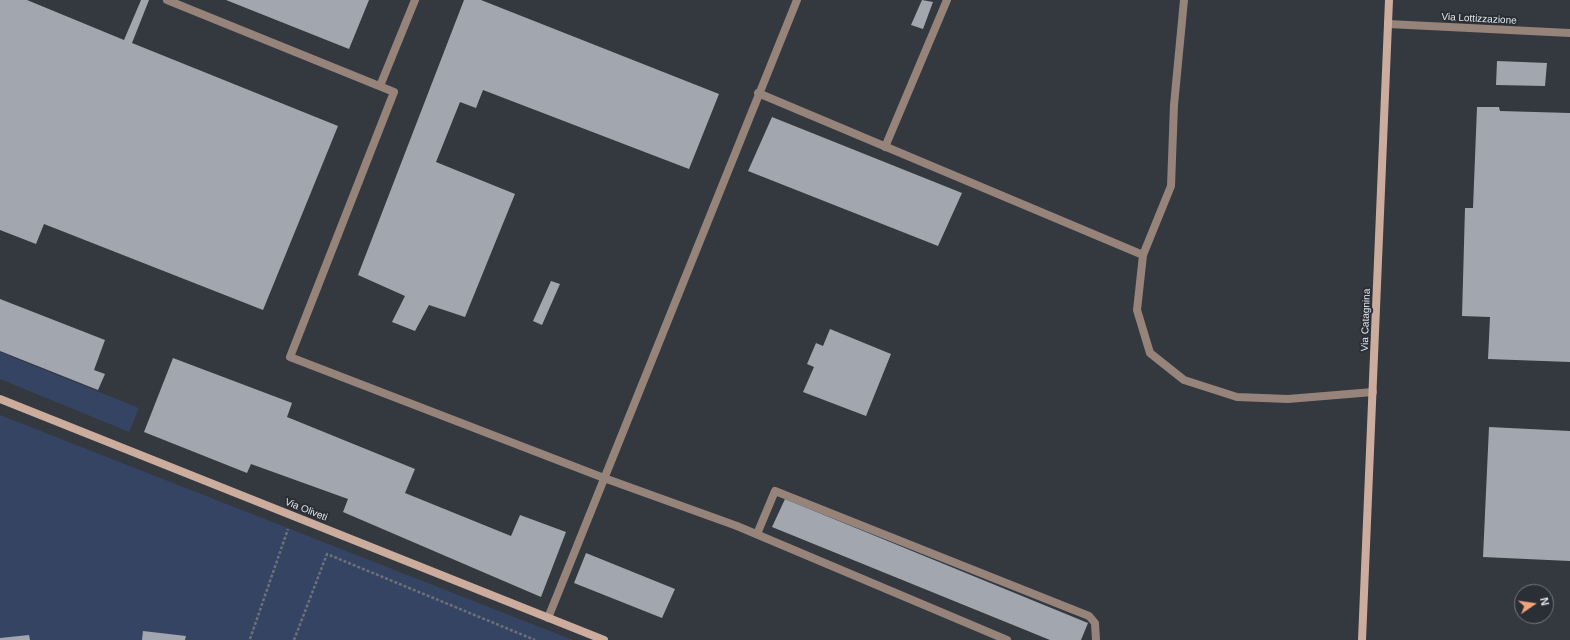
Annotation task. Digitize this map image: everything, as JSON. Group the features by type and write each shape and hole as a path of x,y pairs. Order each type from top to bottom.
{"main road":[{"name":"Via Catagnina","path":"1362,640 1389,0"},
{"name":"Via Oliveti","path":"0,399 604,640"}],"street":[{"path":"167,0 394,92 290,357 604,478 757,534 1007,640"},
{"path":"380,86 415,0"},
{"path":"548,618 796,0"},
{"path":"886,147 947,0"},
{"path":"1184,0 1174,104 1171,186 1143,255 1137,310 1150,353 1184,380 1237,397 1288,399 1373,392"},
{"name":"Via Lottizzazione","path":"1388,24 1570,33"},
{"path":"758,93 1143,255"},
{"path":"757,534 775,491 1089,616 1095,622 1096,640"}],"path":[{"path":"250,639 292,516"},
{"path":"294,640 327,554 536,640"}],"shaded area":[{"path":"0,352 139,408 129,432 0,379"},
{"path":"0,415 573,640 0,640"}],"building":[{"path":"0,0 27,0 124,40 141,0 149,0 132,43 338,126 263,310 44,224 36,244 0,230"},
{"path":"226,0 369,0 349,49"},
{"path":"464,0 481,0 719,94 689,169 483,90 476,108 460,102 436,162 515,194 465,317 429,305 415,331 392,322 405,296 358,275"},
{"path":"922,0 933,2 923,29 911,25"},
{"path":"1497,61 1547,63 1545,86 1496,85"},
{"path":"1477,107 1499,107 1500,111 1570,113 1570,362 1488,359 1490,317 1462,316 1465,208 1473,208"},
{"path":"772,117 962,193 938,246 748,171"},
{"path":"551,281 560,284 542,325 533,321"},
{"path":"0,299 105,340 94,370 105,374 98,390 0,351"},
{"path":"830,329 891,354 866,416 803,392 814,367 807,364 816,343 823,346"},
{"path":"173,358 292,403 287,417 415,469 405,493 511,536 520,515 566,532 541,597 343,512 348,499 251,464 247,473 144,432"},
{"path":"1489,427 1570,431 1570,561 1483,557"},
{"path":"785,499 1088,623 1081,640 1050,640 772,527"},
{"path":"586,553 675,589 662,618 574,583"},
{"path":"143,631 186,636 185,640 142,640"},
{"path":"29,635 30,640 0,640 0,638"}]}
